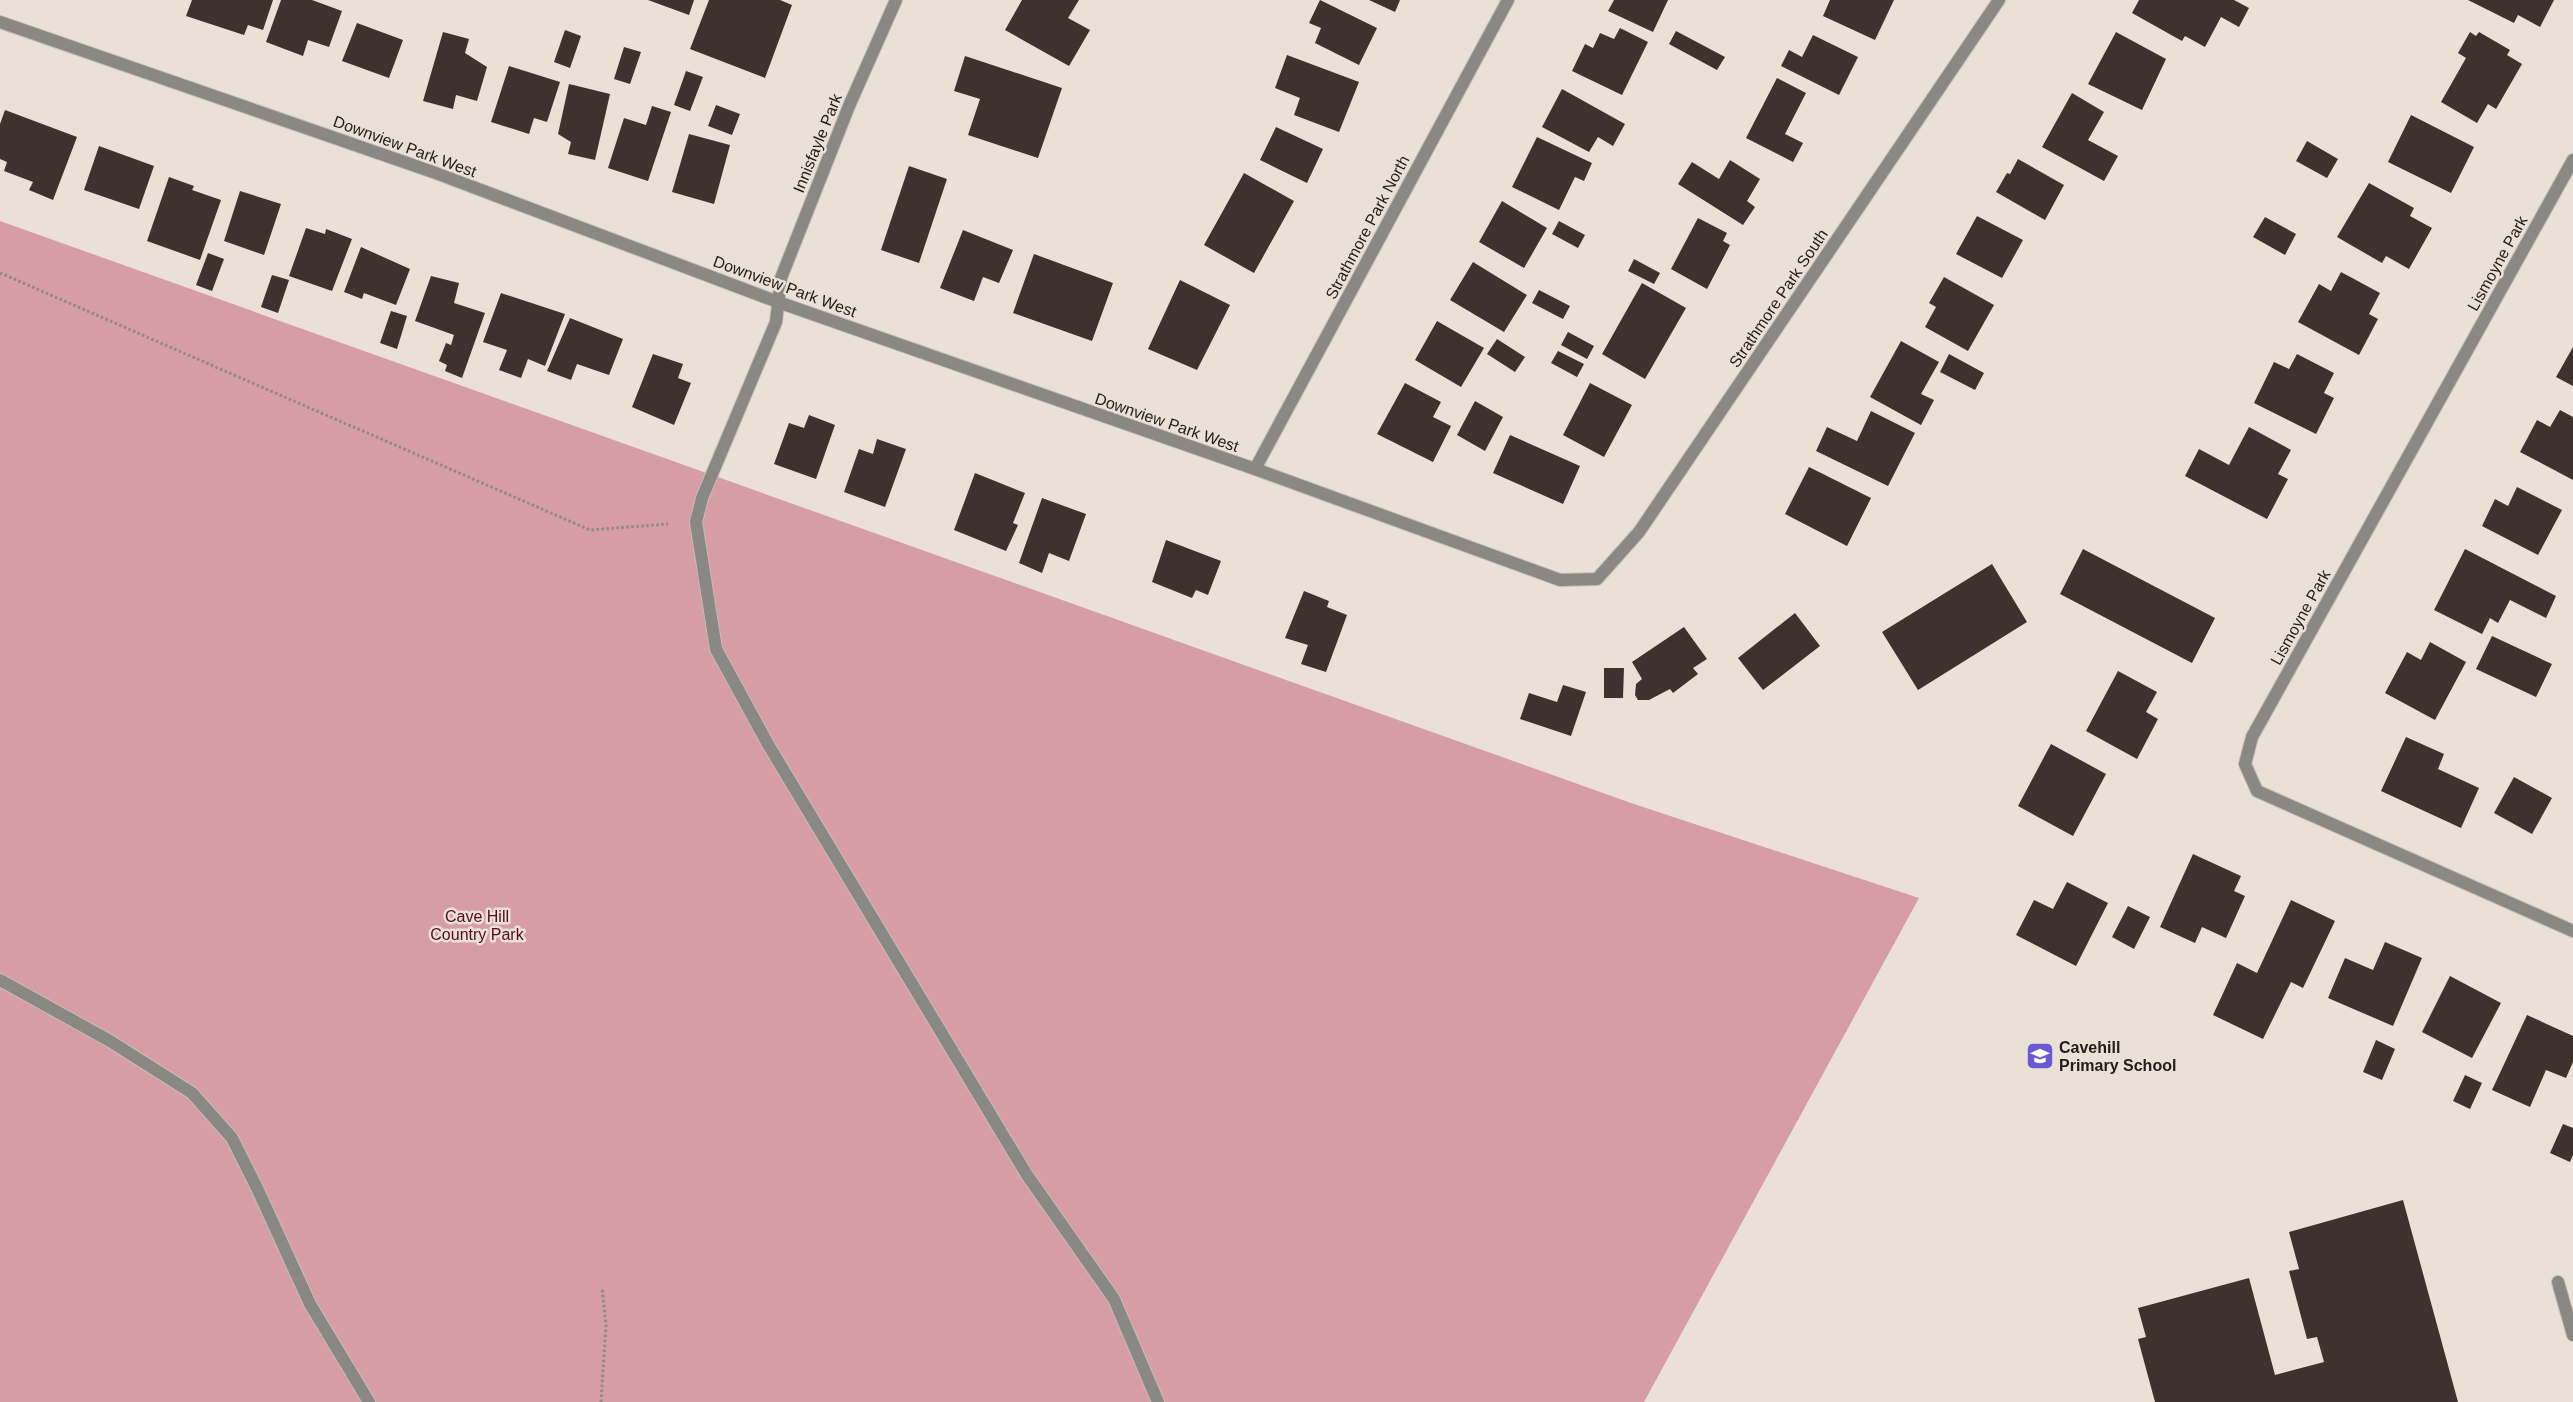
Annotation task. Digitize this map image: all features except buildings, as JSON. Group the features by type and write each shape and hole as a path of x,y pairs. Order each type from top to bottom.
{"street":[{"name":"Innisfayle Park","path":"696,522 702,498 776,322 781,278 849,106 896,0"},
{"name":"Strathmore Park North","path":"1255,469 1508,0"},
{"name":"Strathmore Park South","path":"1560,580 1597,579 1639,532 1999,0"},
{"name":"Downview Park West","path":"0,22 433,172 778,302 1255,469 1560,580"},
{"name":"Lismoyne Park","path":"2573,160 2252,737 2245,764 2257,792 2573,931"},
{"path":"696,522 716,649 769,746 1027,1175 1114,1299 1158,1402"},
{"path":"0,980 110,1041 192,1093 232,1138 310,1304 369,1402"},
{"path":"2558,1282 2573,1335"}],"path":[{"path":"0,273 590,530 696,522"},
{"path":"601,1402 606,1325 602,1288"}],"green space":[{"name":"Cave Hill Country Park","path":"0,221 1631,803 1919,898 1644,1402 0,1402"}],"place":[{"name":"Cavehill Primary School","path":"2040,1056"}]}
